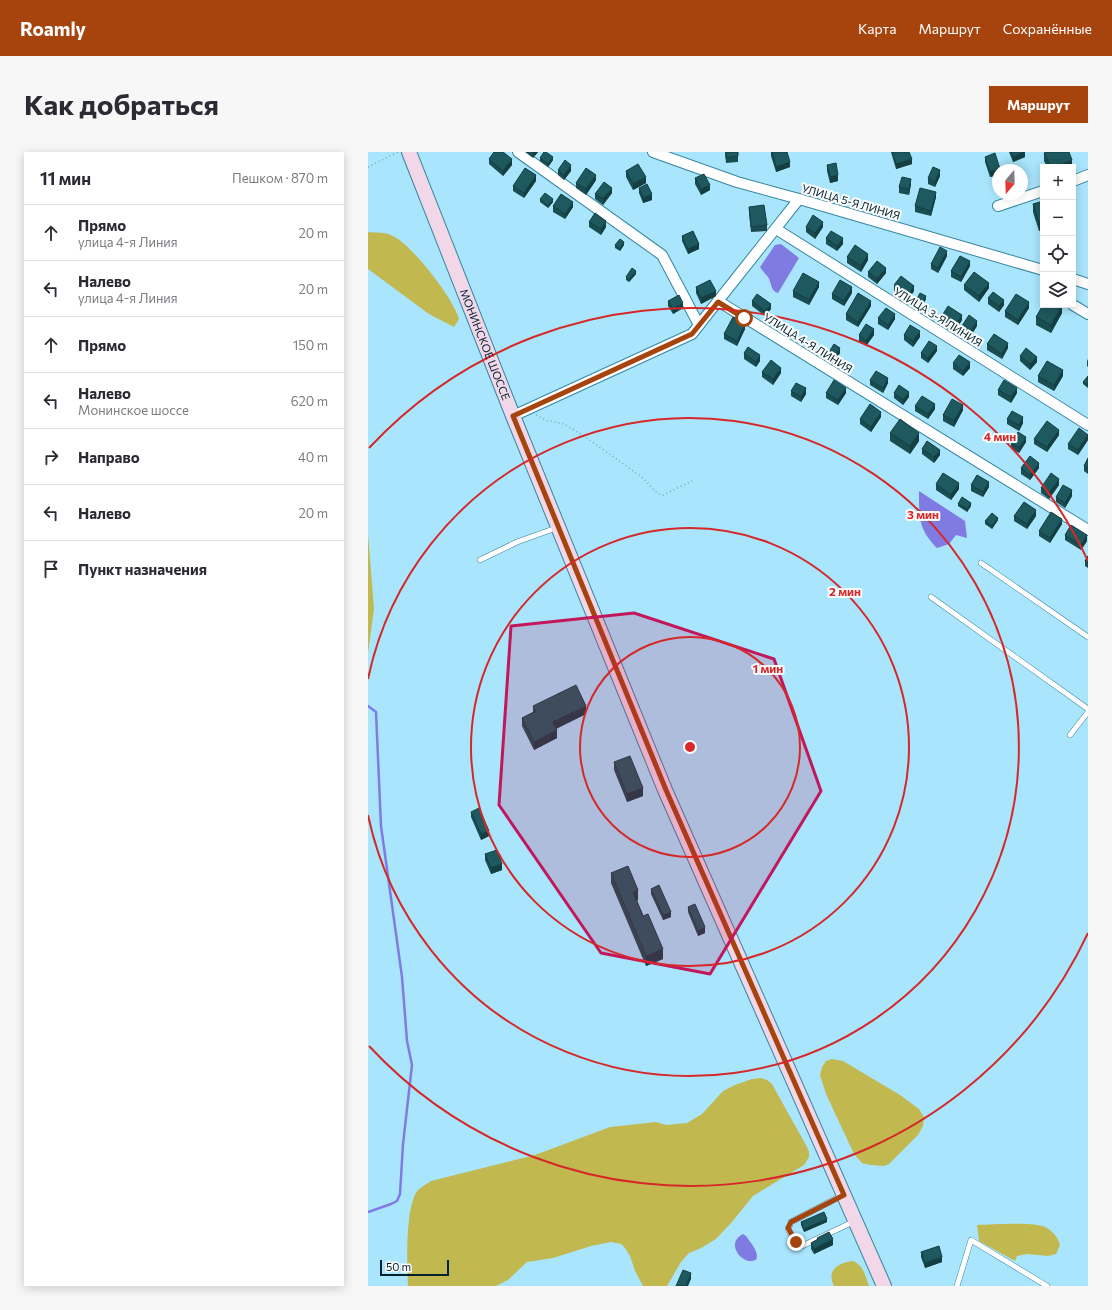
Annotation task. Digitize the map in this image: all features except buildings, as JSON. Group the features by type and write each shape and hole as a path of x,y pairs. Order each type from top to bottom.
{"main road":[{"name":"МОНИНСКОЕ ШОССЕ","path":"409,152 520,413 559,527 666,790 884,1286"}],"street":[{"path":"518,152 662,256 699,325"},
{"name":"УЛИЦА 5-Я ЛИНИЯ","path":"653,152 737,182 1040,269"},
{"path":"1076,179 1088,175"},
{"path":"998,206 1040,192"},
{"path":"520,413 692,334 799,199"},
{"name":"УЛИЦА 3-Я ЛИНИЯ","path":"776,229 1088,424"},
{"path":"1076,280 1088,284"},
{"name":"УЛИЦА 4-Я ЛИНИЯ","path":"718,302 1088,530"},
{"path":"1076,307 1088,314"}],"lane":[{"path":"480,560 517,542 559,527"},
{"path":"981,563 1088,637"},
{"path":"930,597 1088,711 1070,735"},
{"path":"844,1195 791,1222 788,1228 798,1245 802,1246 856,1220"},
{"path":"957,1286 971,1240 1047,1286"}],"path":[{"path":"368,167 398,152"},
{"path":"520,413 564,424 581,434 643,478 658,494 662,495 692,481"}],"highlighted area":[{"path":"634,613 774,659 821,791 710,974 601,953 499,805 511,626"}],"shaded area":[{"path":"369,232 391,235 409,248 420,259 449,298 455,310 459,319 454,327 429,314 368,269"},
{"path":"781,244 799,258 778,293 772,289 768,277 760,267 775,245"},
{"path":"919,491 965,521 967,538 956,535 949,544 937,548 926,535 921,522"},
{"path":"368,534 374,609 368,653"},
{"path":"832,1059 843,1061 900,1095 919,1109 924,1117 923,1126 918,1135 889,1164 884,1166 862,1163 854,1154 826,1094 820,1075 822,1067 826,1061"},
{"path":"761,1078 772,1084 807,1147 809,1157 804,1165 753,1196 716,1239 689,1253 681,1262 667,1286 643,1286 625,1248 621,1244 611,1242 591,1246 553,1258 527,1262 508,1280 496,1286 408,1286 408,1236 411,1209 418,1190 431,1181 535,1155 610,1127 656,1122 666,1125 687,1123 702,1114 723,1091 752,1079"},
{"path":"1024,1224 1041,1226 1054,1233 1060,1245 1056,1254 1048,1256 1027,1254 1017,1256 1015,1261 979,1241 977,1225"},
{"path":"743,1234 746,1236 757,1254 756,1260 745,1260 736,1250 736,1241 738,1237"},
{"path":"853,1261 862,1268 869,1286 834,1286 831,1276 835,1268"}],"waterway":[{"path":"368,706 376,712 381,826 402,977 407,1041 412,1065 403,1144 400,1194 397,1201 368,1212"}],"route":[{"path":"744,318 718,302 692,334 513,416 666,790 844,1195 791,1222 788,1228 796,1242"}]}
